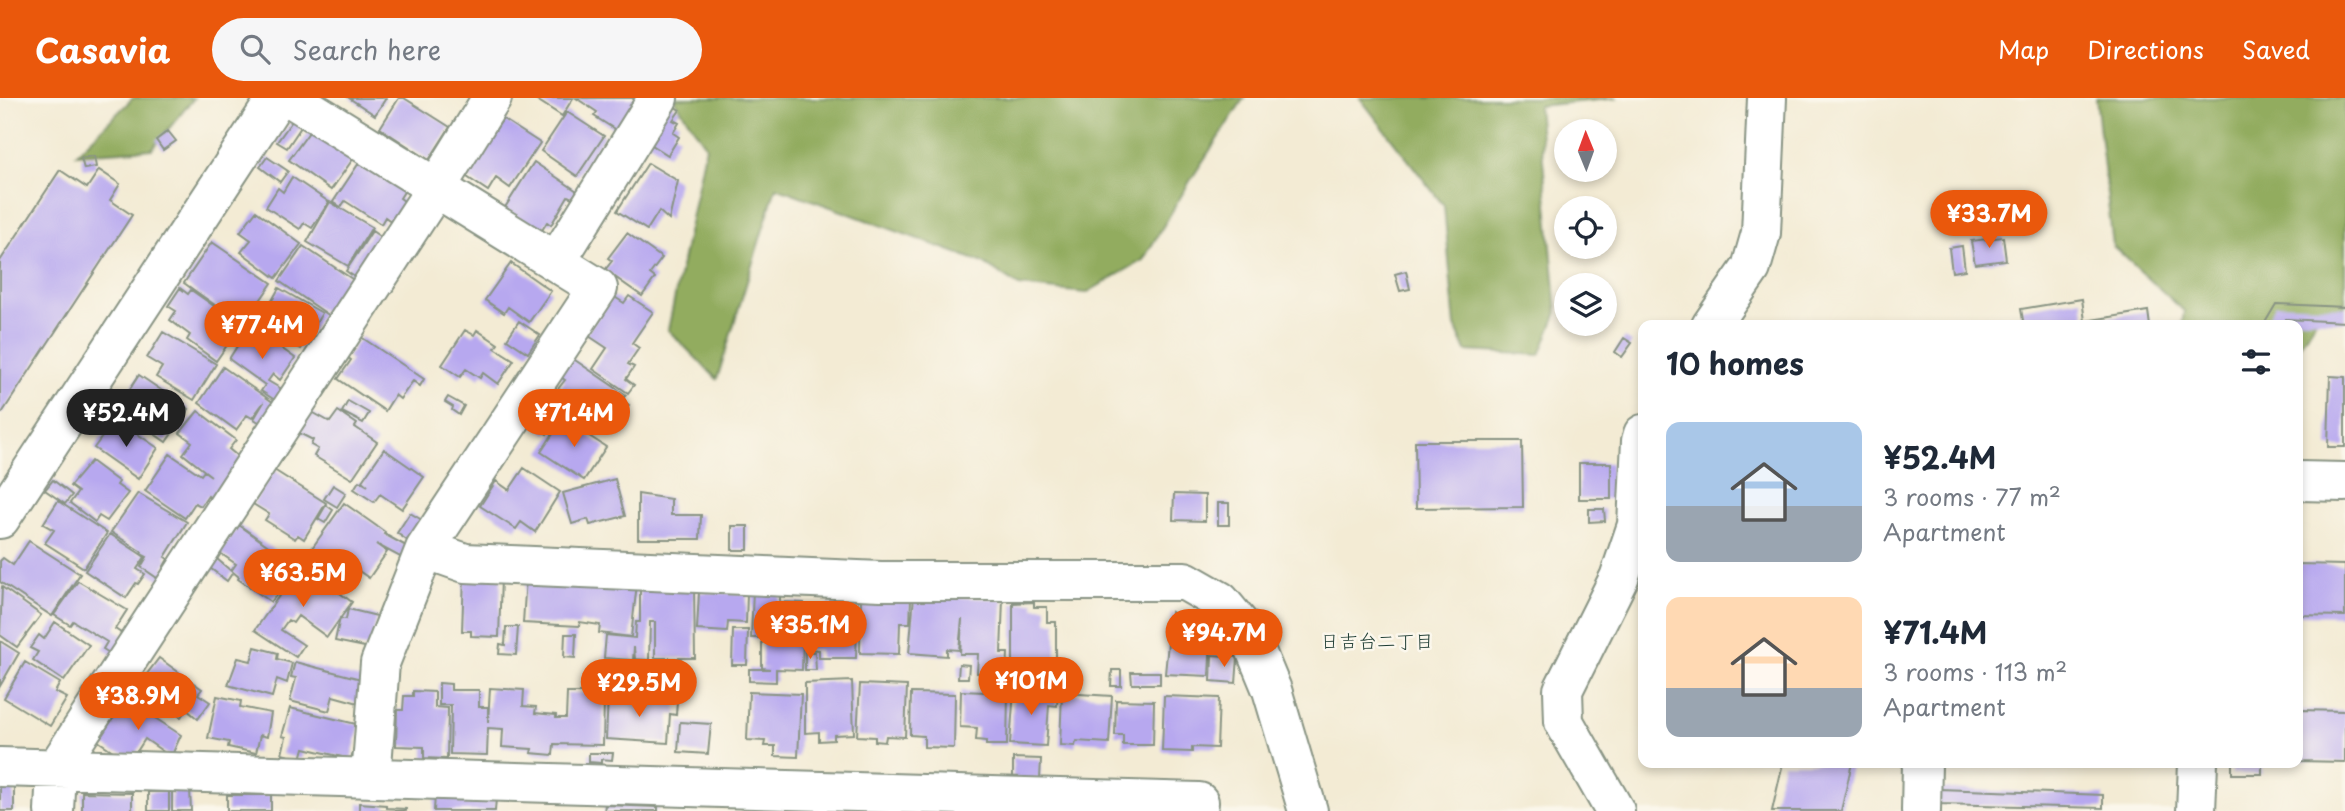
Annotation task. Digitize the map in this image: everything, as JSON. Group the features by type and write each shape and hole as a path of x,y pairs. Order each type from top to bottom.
{"street":[{"path":"0,519 277,98"},
{"path":"291,98 598,288 425,549 380,663 371,778"},
{"path":"54,811 56,769 492,98"},
{"path":"556,262 658,98"},
{"path":"1715,320 1751,268 1761,233 1767,98"},
{"path":"2303,481 2345,482"},
{"path":"1615,811 1564,722 1563,690 1619,578 1637,525 1638,504"},
{"path":"425,549 465,564 881,581 1185,581 1220,601 1250,638 1272,690 1308,811"},
{"path":"0,767 371,778 744,800 1199,802 1198,811"},
{"path":"1921,811 1922,768"},
{"path":"2196,811 2198,768"}],"green space":[{"path":"133,98 194,98 152,149 76,154"},
{"path":"673,98 1244,98 1143,260 1086,293 1019,286 981,262 776,187 717,379 668,330 706,146"},
{"path":"1360,98 1618,98 1538,106 1554,279 1554,320 1540,355 1466,351 1455,326 1444,206"},
{"path":"2096,98 2345,98 2345,306 2317,318 2303,340 2303,320 2183,320 2184,311 2113,246"}],"building":[{"path":"349,98 386,98 375,115"},
{"path":"399,98 404,98 450,127 429,160 380,128"},
{"path":"534,98 573,98 562,116"},
{"path":"576,98 638,98 616,130 594,116 597,112"},
{"path":"660,98 680,110 673,120 679,123 673,133 679,137 668,155 633,133"},
{"path":"567,112 604,136 577,176 541,151"},
{"path":"503,119 540,143 510,188 496,178 488,191 464,175"},
{"path":"292,121 301,127 287,148 277,142"},
{"path":"312,128 353,159 331,190 289,160"},
{"path":"168,131 176,141 163,150 156,140"},
{"path":"94,156 96,167 84,169 81,158"},
{"path":"267,157 288,171 280,182 260,167"},
{"path":"361,160 405,190 400,198 408,204 395,224 385,217 381,224 345,201 341,207 333,202"},
{"path":"534,162 577,191 572,198 568,196 551,225 547,222 541,232 504,209"},
{"path":"648,163 678,181 669,220 659,211 647,230 617,211"},
{"path":"60,170 87,188 99,170 120,184 110,200 132,215 2,413 0,261"},
{"path":"292,177 329,202 312,228 304,223 300,229 266,207 278,188 283,192"},
{"path":"330,202 372,227 348,266 307,242"},
{"path":"256,211 301,244 276,278 241,252 251,240 240,232"},
{"path":"372,231 385,240 359,280 346,271"},
{"path":"627,233 662,258 650,274 655,278 642,296 605,270 612,261 608,258"},
{"path":"2003,237 2006,260 1975,264 1971,241"},
{"path":"212,242 272,283 243,325 184,283"},
{"path":"303,246 355,281 333,318 279,281"},
{"path":"1962,246 1965,270 1952,272 1949,248"},
{"path":"511,263 551,291 529,322 508,307 504,313 485,300"},
{"path":"1406,271 1410,289 1400,291 1395,274"},
{"path":"180,288 188,294 191,290 241,325 216,361 187,340 190,335 170,320 176,311 168,306"},
{"path":"279,288 322,313 301,349 265,328 276,310 269,306"},
{"path":"613,296 624,303 629,296 653,312 632,343 639,348 628,364 634,367 626,379 634,385 628,393 593,369 607,348 586,334"},
{"path":"2082,299 2085,320 2023,320 2021,309"},
{"path":"2276,304 2345,307 2345,322 2267,320"},
{"path":"2148,311 2149,320 2091,320"},
{"path":"519,321 540,335 528,353 507,339"},
{"path":"250,326 295,358 280,380 273,374 268,381 285,391 278,402 261,391 265,385 229,359"},
{"path":"465,330 474,335 477,330 498,344 495,348 514,360 498,384 483,373 480,378 466,369 460,377 442,365"},
{"path":"163,332 216,364 194,400 156,377 162,367 147,358"},
{"path":"361,337 424,379 420,386 413,381 400,399 395,395 385,411 338,379 351,360 347,357"},
{"path":"1624,338 1632,343 1622,357 1615,352"},
{"path":"572,358 626,395 622,400 629,405 614,428 607,423 602,430 571,410 576,402 558,389 565,380 556,374"},
{"path":"223,367 277,405 264,425 254,419 264,402 252,418 247,415 236,430 199,403"},
{"path":"139,375 189,409 166,442 133,419 142,407 126,395"},
{"path":"2330,376 2345,377 2345,447 2328,447"},
{"path":"545,389 561,398 554,410 539,402"},
{"path":"448,397 464,406 459,415 445,402"},
{"path":"348,401 369,413 363,423 342,412"},
{"path":"538,403 559,418 547,434 527,419"},
{"path":"198,411 236,440 229,449 242,460 215,501 208,496 201,506 195,503 185,518 145,491 170,454 201,475 204,471 211,476 183,454 192,442 180,433"},
{"path":"338,411 377,442 352,479 314,456 318,449 311,445 313,440 299,433 312,412 330,422"},
{"path":"115,419 158,448 138,479 94,448"},
{"path":"563,419 606,447 584,480 541,452"},
{"path":"1415,441 1522,441 1523,507 1416,508"},
{"path":"384,449 424,477 402,509 380,494 374,502 354,489 359,481 368,486 362,481"},
{"path":"91,461 119,482 117,485 128,493 107,521 99,516 95,522 70,503 78,492 70,486"},
{"path":"1579,463 1611,463 1611,499 1579,499"},
{"path":"524,468 560,492 535,532 521,522 516,529 480,506 496,481 509,490"},
{"path":"274,470 326,503 304,539 298,535 295,539 265,520 269,514 253,504"},
{"path":"615,479 625,516 590,525 588,519 572,524 563,493"},
{"path":"53,480 72,495 65,504 45,490"},
{"path":"333,485 346,493 337,507 324,499"},
{"path":"138,493 187,522 165,557 168,559 163,568 170,571 163,582 141,567 147,557 141,554 142,552 111,532"},
{"path":"638,494 671,499 671,515 701,515 700,539 638,539"},
{"path":"1174,494 1205,495 1205,521 1173,520"},
{"path":"58,501 107,533 84,568 45,543 54,530 43,524"},
{"path":"344,503 385,532 384,534 408,547 402,558 376,544 387,552 369,578 356,569 350,578 310,551"},
{"path":"1218,503 1229,503 1229,525 1218,525"},
{"path":"326,505 333,510 325,523 318,519"},
{"path":"1589,509 1604,509 1605,521 1589,522"},
{"path":"410,513 422,520 408,541 397,533"},
{"path":"239,525 298,567 271,602 238,579 233,572 227,581 210,568 217,559 231,571 236,564 220,553"},
{"path":"732,526 748,526 748,550 732,550"},
{"path":"110,534 145,557 137,569 145,574 126,598 85,571"},
{"path":"29,541 80,574 52,616 0,582 0,561 3,558 13,565"},
{"path":"2303,564 2345,565 2345,616 2303,615"},
{"path":"301,565 352,602 327,637 298,616 293,623 288,620 281,630 304,645 296,657 255,630"},
{"path":"464,576 501,578 499,637 471,636 471,631 462,631"},
{"path":"526,577 637,583 631,637 599,633 600,625 580,622 579,626 523,623"},
{"path":"78,581 127,610 115,629 127,637 114,656 103,649 107,642 73,621 70,625 54,615"},
{"path":"640,586 694,586 695,658 655,658 655,622 650,622 649,660 635,659 634,647 633,660 604,658 606,635 635,638 636,622 640,622"},
{"path":"2,587 41,615 17,647 0,635"},
{"path":"753,590 780,591 780,602 804,603 802,670 776,669 776,682 749,681 749,669 770,669 762,668 762,638 751,638"},
{"path":"699,592 747,594 746,623 728,622 727,632 697,630"},
{"path":"839,596 858,597 856,658 819,658 819,650 806,649 807,634 825,638 826,605 839,605"},
{"path":"914,596 1003,599 1001,653 1008,653 1007,674 977,673 978,654 960,654 962,619 959,650 947,649 947,656 909,653"},
{"path":"861,597 911,598 910,623 900,623 899,654 860,653"},
{"path":"1034,602 1034,607 1047,607 1047,622 1056,622 1056,670 1013,670 1013,603"},
{"path":"348,609 377,616 370,648 335,641 340,618 346,619"},
{"path":"1171,612 1211,636 1209,676 1165,674"},
{"path":"55,622 89,645 64,681 33,660 38,652 30,648 39,635 44,639"},
{"path":"506,627 518,627 516,655 499,654 500,644 505,645"},
{"path":"733,630 748,630 747,665 732,665"},
{"path":"565,634 576,634 575,658 564,657"},
{"path":"0,641 19,653 0,686"},
{"path":"255,647 278,653 277,659 292,663 287,683 277,679 272,697 228,685 238,658 251,661"},
{"path":"805,652 815,652 816,670 805,670"},
{"path":"1212,655 1238,657 1236,683 1211,681"},
{"path":"159,658 202,689 198,694 210,702 198,719 186,709 181,717 159,703 156,707 134,691"},
{"path":"25,662 60,683 55,692 67,698 50,726 4,698"},
{"path":"295,662 365,680 362,704 333,696 329,711 290,701 296,678 291,677"},
{"path":"959,664 969,665 968,678 958,678"},
{"path":"1112,670 1121,670 1121,686 1111,686"},
{"path":"1131,672 1160,672 1160,684 1132,684"},
{"path":"852,681 854,734 834,735 834,740 819,741 819,732 805,733 805,683"},
{"path":"439,683 451,684 451,690 479,690 479,707 488,707 488,723 490,688 524,690 523,706 536,707 535,713 556,715 556,718 566,718 567,693 592,693 592,698 604,699 603,745 554,744 553,755 531,753 532,749 502,747 503,729 488,728 487,755 450,754 451,705 439,705"},
{"path":"860,684 907,686 905,737 886,736 885,742 875,741 875,737 857,736"},
{"path":"1014,690 1058,693 1057,706 1049,705 1046,746 1010,744"},
{"path":"413,691 435,692 435,707 448,708 447,759 424,758 424,747 396,746 397,710 403,710 404,696 413,696"},
{"path":"961,691 1008,693 1007,745 986,745 986,741 976,740 977,728 960,727"},
{"path":"749,692 801,694 798,757 775,756 775,746 764,746 765,741 747,740"},
{"path":"911,693 955,694 954,748 924,747 924,736 910,735"},
{"path":"1062,693 1112,696 1109,743 1076,741 1075,746 1060,745"},
{"path":"217,696 241,701 240,707 271,713 267,737 260,735 256,753 228,747 229,742 208,738"},
{"path":"608,696 677,701 676,715 670,714 668,743 606,739"},
{"path":"1164,696 1219,698 1217,748 1192,747 1192,752 1162,751"},
{"path":"126,699 181,735 171,757 145,739 134,756 113,751 98,741"},
{"path":"1116,700 1154,701 1153,745 1123,745 1123,735 1115,735"},
{"path":"290,708 360,725 351,759 304,748 301,759 282,754 286,737 282,736"},
{"path":"2303,710 2345,711 2345,762 2303,761"},
{"path":"680,722 711,724 708,754 678,752"},
{"path":"589,753 613,753 612,760 589,762"},
{"path":"1013,758 1041,759 1040,779 1013,779"},
{"path":"1782,768 1851,768 1841,811 1772,811"},
{"path":"2232,768 2262,768 2262,774 2232,774"},
{"path":"0,786 14,786 14,811 0,811"},
{"path":"172,789 190,789 191,811 172,811"},
{"path":"1939,789 2103,795 2103,808 1938,804"},
{"path":"82,792 132,793 132,811 82,811"},
{"path":"148,792 169,792 169,811 148,811"},
{"path":"227,795 271,795 271,811 227,811"},
{"path":"435,795 496,798 495,811 434,811"},
{"path":"359,803 386,805 386,808 406,811 359,811"},
{"path":"605,805 658,807 658,811 604,811"}],"district":[{"name":"日吉台二丁目","path":"1377,641"}]}
